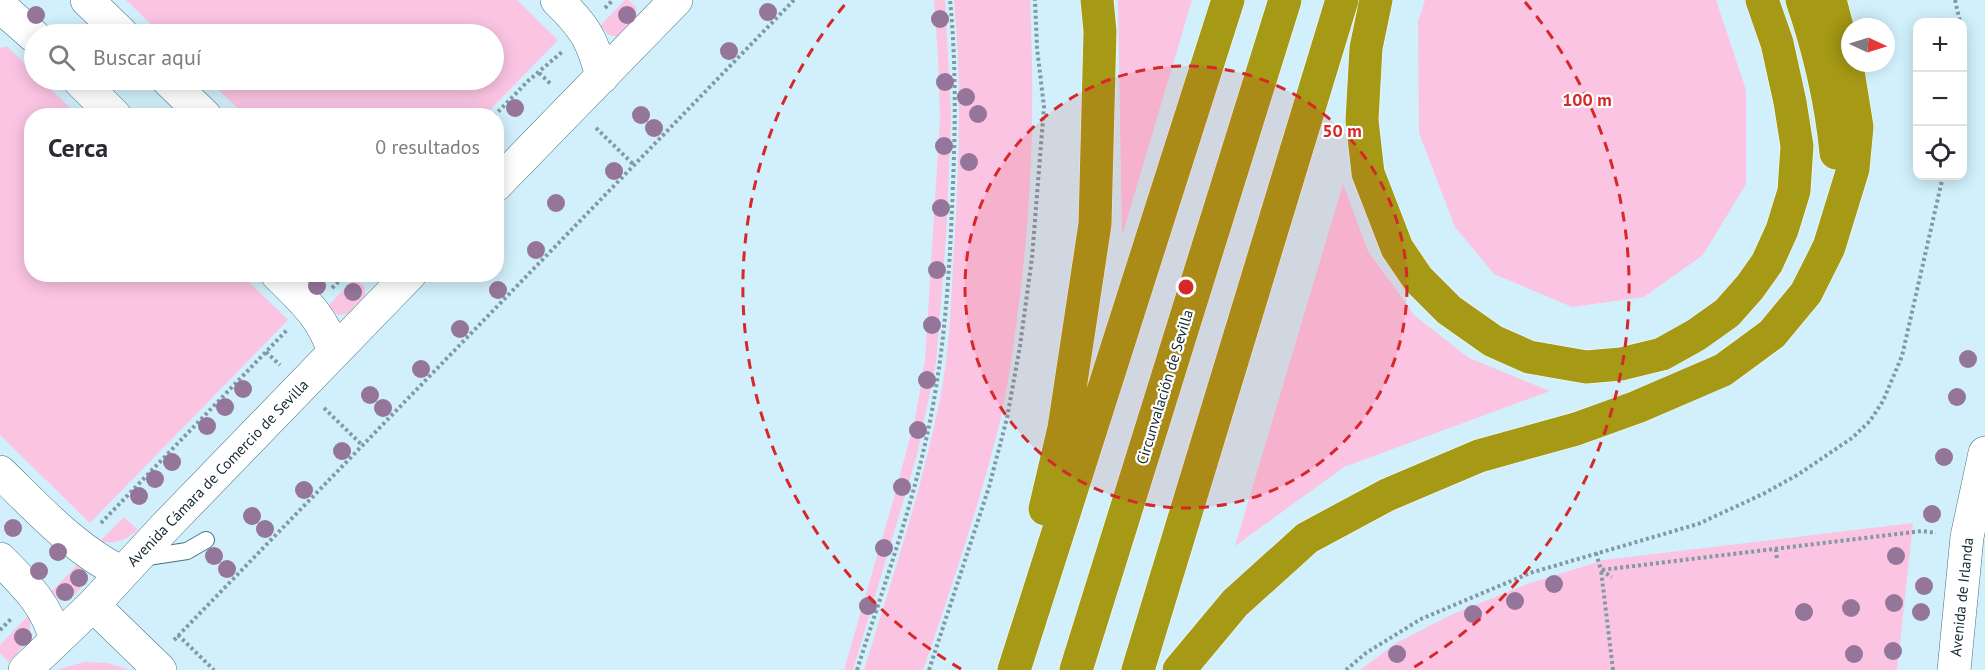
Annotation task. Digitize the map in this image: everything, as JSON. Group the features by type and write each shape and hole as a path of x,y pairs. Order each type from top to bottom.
{"highway":[{"path":"1009,670 1064,428 1095,224 1100,31 1097,0"},
{"path":"1014,670 1227,0"},
{"name":"Circunvalación de Sevilla","path":"1076,670 1285,0"},
{"path":"1138,670 1342,0"},
{"path":"1376,0 1366,48 1362,120 1368,173 1397,248 1418,279 1449,310 1493,341 1529,357 1586,367 1621,364 1662,354 1696,335 1727,312 1750,287 1767,263 1782,230 1794,191 1797,146 1777,43 1762,0"},
{"path":"1393,0 1384,56 1379,118 1383,173 1400,219 1419,253 1461,296 1523,336 1546,344 1601,347 1629,345 1655,337 1681,325 1714,301 1734,281 1767,224 1774,188 1777,150 1775,109 1762,50 1746,0"},
{"path":"1802,0 1817,43 1834,125 1841,206"},
{"path":"1179,670 1235,603 1307,538 1386,495 1479,456 1617,415 1723,370 1772,334 1806,293 1829,247 1853,169 1857,127 1847,65 1830,0"}],"street":[{"path":"87,0 112,24"},
{"path":"557,0 585,29 602,77"},
{"path":"504,177 602,77 666,3"},
{"path":"0,6 24,27"},
{"path":"89,90 108,108"},
{"path":"178,90 197,108"},
{"path":"285,282 315,311 329,335 334,352"},
{"name":"Avenida Cámara de Comercio de Sevilla","path":"25,670 93,605 334,352 391,282"},
{"name":"Avenida de Irlanda","path":"1954,670 1967,537 1985,453"},
{"path":"0,472 72,542 91,555 129,566"},
{"path":"0,560 37,598 52,625 56,640"},
{"path":"93,605 160,670"}],"lane":[{"path":"129,566 187,550 206,540"}],"path":[{"path":"214,670 178,635 794,0"},
{"path":"857,670 920,462 942,354 948,291 955,135 950,0"},
{"path":"929,670 989,488 1007,418 1020,346 1032,258 1044,107 1037,48 1035,0"},
{"path":"1955,0 1959,18"},
{"path":"502,108 528,81 551,64 567,48"},
{"path":"594,126 634,165"},
{"path":"1346,670 1366,653 1421,619 1530,573 1698,524 1755,498 1833,452 1870,421 1883,401 1902,356 1941,180"},
{"path":"96,527 293,324"},
{"path":"322,407 362,445"},
{"path":"1602,570 1922,531"},
{"path":"1776,549 1777,559"},
{"path":"1596,553 1602,570 1613,670"},
{"path":"1602,570 1612,577"},
{"path":"0,630 11,619"}],"shaded area":[{"path":"126,0 517,0 558,40 492,108 238,108 219,90 504,90 504,24 151,24"},
{"path":"625,0 636,7 637,17 617,37 609,35 600,26"},
{"path":"934,0 945,0 951,115 946,238 936,363 917,455 853,670 844,670 915,419 925,361 940,119"},
{"path":"954,0 1030,0 1031,159 1026,239 1014,343 1001,417 984,481 923,670 864,670 924,467 933,433 946,362 958,156 959,94"},
{"path":"1118,0 1192,0 1122,236"},
{"path":"1425,0 1716,0 1746,90 1746,184 1703,255 1644,297 1572,307 1494,274 1455,227 1419,133 1418,22"},
{"path":"7,46 24,63 24,90 52,90 71,108 24,108 24,282 249,282 288,320 90,523 0,435 0,48"},
{"path":"1343,184 1368,251 1415,316 1469,358 1550,391 1344,467 1235,546"},
{"path":"351,282 359,282 365,287 365,296 347,314 338,315 328,306"},
{"path":"124,517 138,530 120,540 99,542"},
{"path":"1913,523 1897,670 1360,670 1396,643 1451,615 1527,584 1604,560"},
{"path":"78,564 88,579 69,601 60,600 51,592"},
{"path":"29,615 30,629 26,641 9,662 0,653 0,645"},
{"path":"84,662 108,663 129,670 56,670"}]}
